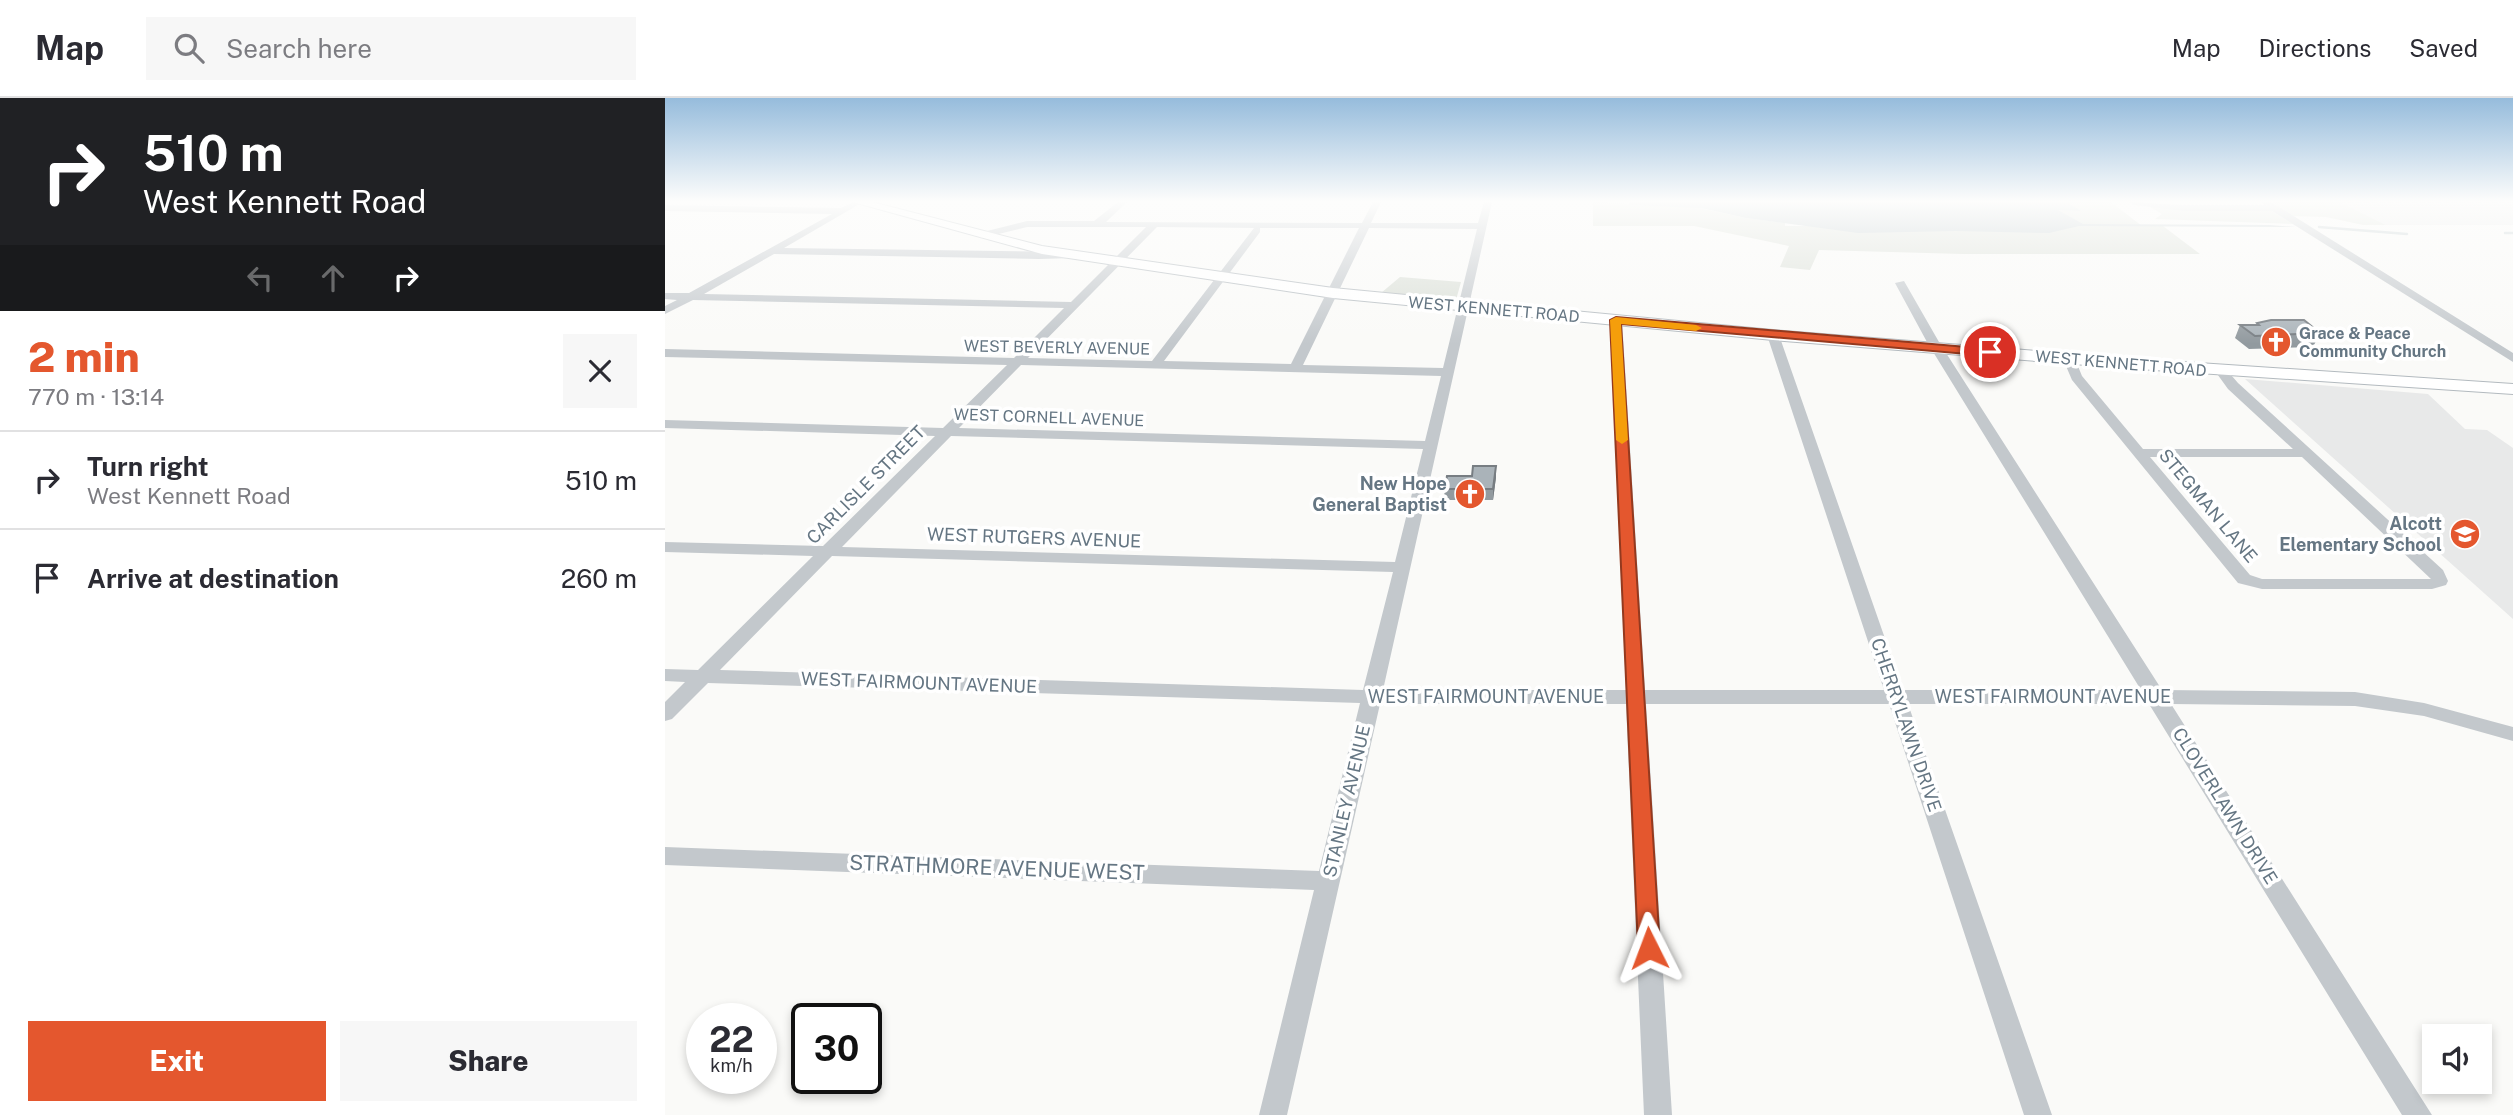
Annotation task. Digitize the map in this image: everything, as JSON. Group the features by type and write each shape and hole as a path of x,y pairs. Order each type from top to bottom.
{"street":[{"path":"665,312 775,249"},
{"name":"WEST KENNETT ROAD","path":"1048,249 1333,293 1464,306 1773,335 2221,371 2513,388"},
{"name":"CARLISLE STREET","path":"665,714 1130,249"},
{"path":"1155,365 1242,249"},
{"path":"1295,368 1354,249"},
{"name":"STANLEY AVENUE","path":"1273,1115 1477,249"},
{"path":"2340,249 2513,358"},
{"path":"772,251 1073,255"},
{"name":"CLOVERLAWN DRIVE","path":"1900,283 1937,348 2418,1115"},
{"path":"665,296 1074,305"},
{"path":"1616,320 1658,1115"},
{"name":"CHERRYLAWN DRIVE","path":"1773,335 2038,1115"},
{"name":"WEST BEVERLY AVENUE","path":"665,353 1448,372"},
{"name":"STEGMAN LANE","path":"2069,359 2076,377 2240,576 2249,582 2432,584 2440,581 2437,574 2233,386 2221,371"},
{"name":"WEST CORNELL AVENUE","path":"665,424 1431,445"},
{"name":"STEGMAN LANE","path":"2139,453 2306,453"},
{"name":"WEST RUTGERS AVENUE","path":"665,547 1402,567"},
{"name":"WEST FAIRMOUNT AVENUE","path":"665,676 1371,698 2314,697 2372,700 2454,716 2513,734"},
{"name":"STRATHMORE AVENUE WEST","path":"665,856 1328,881"}],"shaded area":[{"path":"1788,249 2194,249 2200,254 1963,254 1819,250 1810,270 1780,267"},
{"path":"1400,277 1461,282 1456,300 1381,293"},
{"name":"Alcott Elementary School","path":"2245,379 2428,394 2465,429 2487,430 2513,448 2513,619"}],"building":[{"path":"2271,320 2304,320 2320,333 2255,336 2240,325 2259,325 2257,323"},
{"path":"1473,466 1496,466 1493,489 1444,489 1447,476 1472,476"}],"slow traffic":[{"path":"1622,440 1616,320 1696,328"}],"place":[{"name":"Grace & Peace Community Church","path":"2276,342"},
{"name":"New Hope General Baptist","path":"1470,494"},
{"name":"Alcott Elementary School","path":"2465,534"}],"route":[{"path":"1649,948 1616,320 1990,352"}]}
